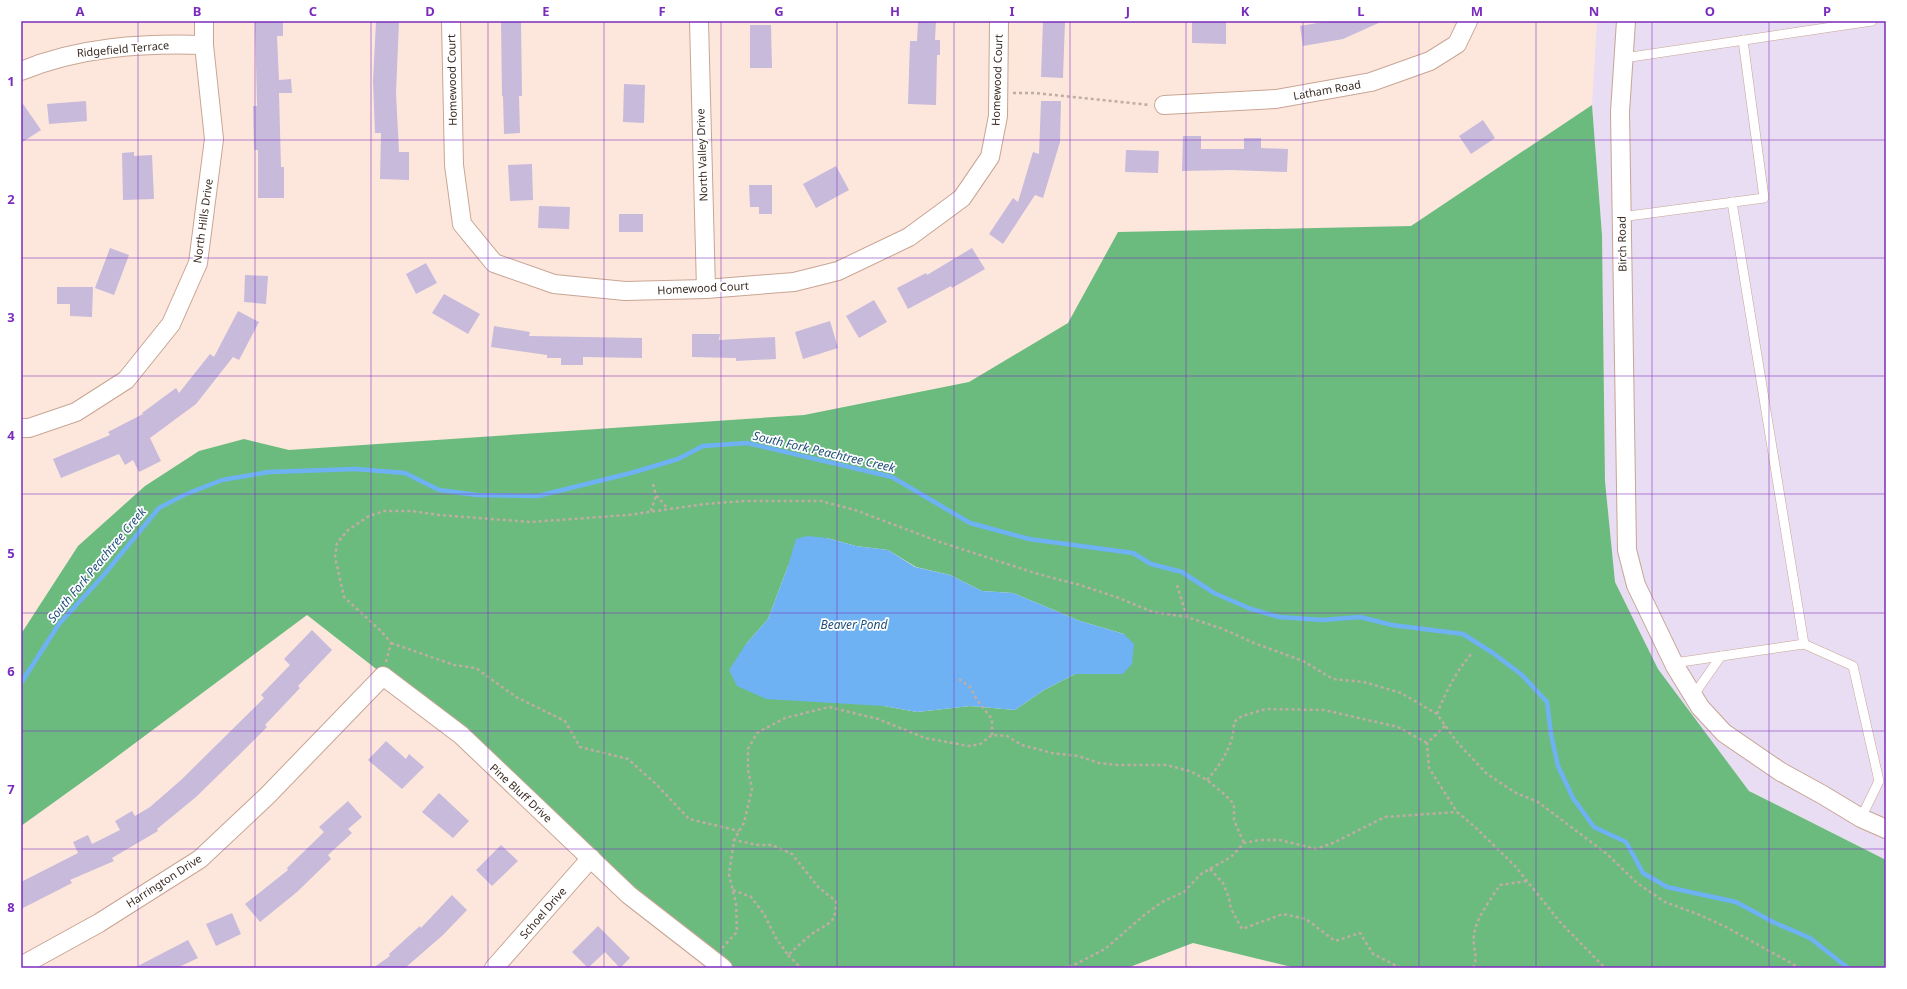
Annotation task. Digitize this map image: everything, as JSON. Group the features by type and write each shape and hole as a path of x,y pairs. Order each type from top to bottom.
{"street":[{"name":"North Hills Drive","path":"21,428 29,428 76,412 126,380 172,324 198,263 214,139 204,45 204,21"},
{"name":"Homewood Court","path":"451,21 454,165 462,224 494,263 554,284 625,291 706,289 794,282 838,271 909,237 962,198 990,157 998,116 999,21"},
{"name":"North Valley Drive","path":"699,21 706,289"},
{"name":"Latham Road","path":"1156,105 1276,99 1371,82 1430,61 1457,44 1468,21"},
{"name":"Birch Road","path":"1626,21 1620,112 1626,467 1628,550 1636,585 1674,663 1693,696 1700,707 1724,733 1781,772 1823,794 1861,818 1886,829"},
{"name":"Ridgefield Terrace","path":"21,71 78,52 156,44 204,45"},
{"name":"Harrington Drive","path":"21,966 99,923 200,860 267,796 383,676"},
{"name":"Pine Bluff Drive","path":"383,676 461,735 629,895 718,964"},
{"name":"Schoel Drive","path":"494,968 591,858"}],"lane":[{"path":"1624,58 1872,21"},
{"path":"1622,217 1764,198 1743,40"},
{"path":"1732,202 1804,644"},
{"path":"1674,663 1804,644 1853,666 1883,783 1861,818"},
{"path":"1693,696 1721,656"}],"path":[{"path":"999,93 1035,93 1156,105"},
{"path":"652,484 656,495 668,510"},
{"path":"652,511 656,495"},
{"path":"739,831 689,819 657,785 628,759 580,747 565,721 516,697 476,668 454,665 391,643 382,632 344,597 335,557 337,543 348,530 370,516 384,511 412,511 439,515 532,522 628,515 744,501 821,501 855,510 940,542 1038,574 1086,587 1153,612 1187,617 1303,661 1333,678 1364,682 1401,693 1437,714 1457,742 1487,774 1516,793 1538,802 1607,854 1637,883 1665,902 1700,915 1726,927 1800,968"},
{"path":"1177,585 1187,617"},
{"path":"383,676 391,643"},
{"path":"1437,714 1445,693 1458,670 1472,653"},
{"path":"959,678 970,688 977,700 992,719 992,735"},
{"path":"718,964 737,932 736,904 729,874 734,840 744,823 752,789 748,770 748,749 757,733 785,718 829,707 878,719 925,738 969,746 980,744 992,735 1006,736 1022,745 1052,753 1078,756 1099,763 1118,765 1166,765 1190,772 1208,780 1234,804 1234,820 1244,843"},
{"path":"1208,780 1221,765 1234,735 1234,722 1242,716 1266,708 1324,710 1362,717 1398,727 1427,743"},
{"path":"1427,743 1445,726"},
{"path":"1427,743 1430,768 1457,812 1479,831 1526,880 1560,922 1605,968"},
{"path":"1063,968 1074,965 1105,949 1143,916 1162,902 1184,892 1201,874 1231,856 1244,843 1259,840 1280,840 1316,849 1333,843 1385,817 1457,812"},
{"path":"734,840 758,845 772,845 792,854 819,888 836,901 836,912 830,924 812,934 788,955"},
{"path":"1210,869 1223,882 1229,898 1231,909 1242,929 1283,914 1306,920 1335,940 1360,933 1373,954 1401,968"},
{"path":"1473,968 1476,962 1474,935 1484,910 1500,885 1526,880"},
{"path":"732,890 751,897 764,914 776,938 788,955 801,968"},
{"path":"1030,968 1045,968"}],"shaded area":[{"path":"1597,21 1886,21 1886,860 1749,791 1658,669 1615,582 1605,481 1602,235 1592,105"}],"green space":[{"path":"1592,105 1602,235 1605,481 1615,582 1658,669 1749,791 1886,860 1886,968 1296,968 1193,943 1127,968 715,968 407,693 307,615 103,767 21,826 21,634 78,546 145,486 199,451 244,439 289,450 804,415 969,382 1068,323 1118,232 1411,226","holes":["827,538 856,546 888,550 916,567 950,575 982,591 1013,593 1080,621 1124,634 1123,674 1075,674 1044,690 1015,710 970,706 917,712 884,706 746,644 768,619 788,566"]}],"water":[{"name":"Beaver Pond","path":"807,536 827,538 856,546 888,550 915,567 950,575 982,591 1013,593 1080,621 1124,634 1134,644 1132,664 1123,674 1075,674 1044,690 1015,710 970,706 917,712 884,706 766,699 737,686 729,670 746,644 768,619 788,566 796,539"}],"building":[{"path":"255,21 283,21 283,36 277,36 279,80 291,79 292,93 279,93 281,167 284,167 284,198 258,198 258,150 254,150 253,106 257,106"},
{"path":"376,21 399,21 396,93 399,152 409,152 409,180 380,179 381,133 375,133 373,81"},
{"path":"501,21 521,21 522,96 519,96 520,133 504,134"},
{"path":"918,21 936,21 935,40 940,40 940,55 937,55 936,105 908,104 910,41 917,41"},
{"path":"1043,21 1065,21 1063,78 1041,77"},
{"path":"1192,21 1226,22 1226,44 1192,43"},
{"path":"1329,21 1383,21 1343,39 1303,46 1300,26"},
{"path":"750,25 771,25 772,68 750,68"},
{"path":"624,84 645,85 644,123 623,122"},
{"path":"21,101 41,130 21,143"},
{"path":"86,101 87,121 49,124 47,104"},
{"path":"1041,101 1061,101 1060,142 1043,198 1035,195 1003,244 989,234 1013,198 1018,202 1033,152 1039,154"},
{"path":"1483,120 1495,138 1471,154 1459,136"},
{"path":"1183,136 1201,136 1201,149 1244,149 1244,138 1261,138 1261,148 1288,149 1287,172 1231,170 1182,171"},
{"path":"1126,150 1159,151 1158,173 1125,172"},
{"path":"134,152 134,156 152,155 154,199 123,200 122,153"},
{"path":"532,164 533,200 510,201 508,165"},
{"path":"836,166 849,190 816,208 803,184"},
{"path":"749,185 772,185 772,214 759,214 759,207 750,207"},
{"path":"539,206 570,207 569,229 538,228"},
{"path":"619,214 643,214 643,232 619,232"},
{"path":"110,248 129,255 114,295 95,288"},
{"path":"972,248 985,269 952,288 951,286 908,309 897,288 926,273 927,275"},
{"path":"426,263 437,283 416,294 406,274"},
{"path":"245,275 268,276 266,304 244,302"},
{"path":"57,287 93,287 92,317 70,316 70,304 57,304"},
{"path":"444,294 480,314 468,334 432,313"},
{"path":"874,300 887,322 859,338 846,316"},
{"path":"238,311 259,322 239,360 233,357 196,404 150,438 161,461 139,472 133,460 125,465 119,454 61,478 53,459 110,435 108,432 143,414 142,413 176,388 179,393 210,354 214,357"},
{"path":"830,321 838,348 803,359 795,332"},
{"path":"494,326 530,332 529,336 642,338 642,358 583,357 583,365 561,365 561,358 547,358 547,355 491,347"},
{"path":"692,334 720,334 719,340 775,337 776,359 736,361 736,358 692,357"},
{"path":"312,630 332,650 298,686 300,688 265,725 267,727 196,797 157,829 158,831 112,858 114,861 70,880 72,883 21,909 21,882 78,853 73,842 88,835 92,844 120,830 115,821 132,811 135,816 150,807 181,780 264,698 261,695 290,665 284,659"},
{"path":"386,741 406,759 409,754 424,767 402,789 368,760"},
{"path":"439,793 469,821 453,838 422,812"},
{"path":"348,801 362,817 348,829 352,833 328,855 331,859 297,892 260,922 245,904 288,870 287,868 324,832 319,827"},
{"path":"501,845 518,861 492,886 476,870"},
{"path":"452,895 467,910 443,935 405,968 373,968 390,956 389,954 420,926 421,928"},
{"path":"232,913 241,934 216,946 206,924"},
{"path":"598,926 630,958 620,968 605,952 588,968 572,952"},
{"path":"188,940 198,958 177,968 134,968"}],"waterway":[{"name":"South Fork Peachtree Creek","path":"21,683 59,624 102,577 159,508 184,495 222,480 269,472 356,469 405,473 439,490 477,495 538,496 631,473 678,459 703,446 747,443 892,477 970,523 1029,539 1133,553 1151,564 1182,572 1214,593 1251,609 1279,617 1323,620 1360,617 1392,625 1463,634 1493,653 1522,675 1547,702 1551,734 1558,766 1573,798 1594,827 1626,842 1643,873 1667,887 1736,902 1775,923 1810,938 1848,968"}]}
